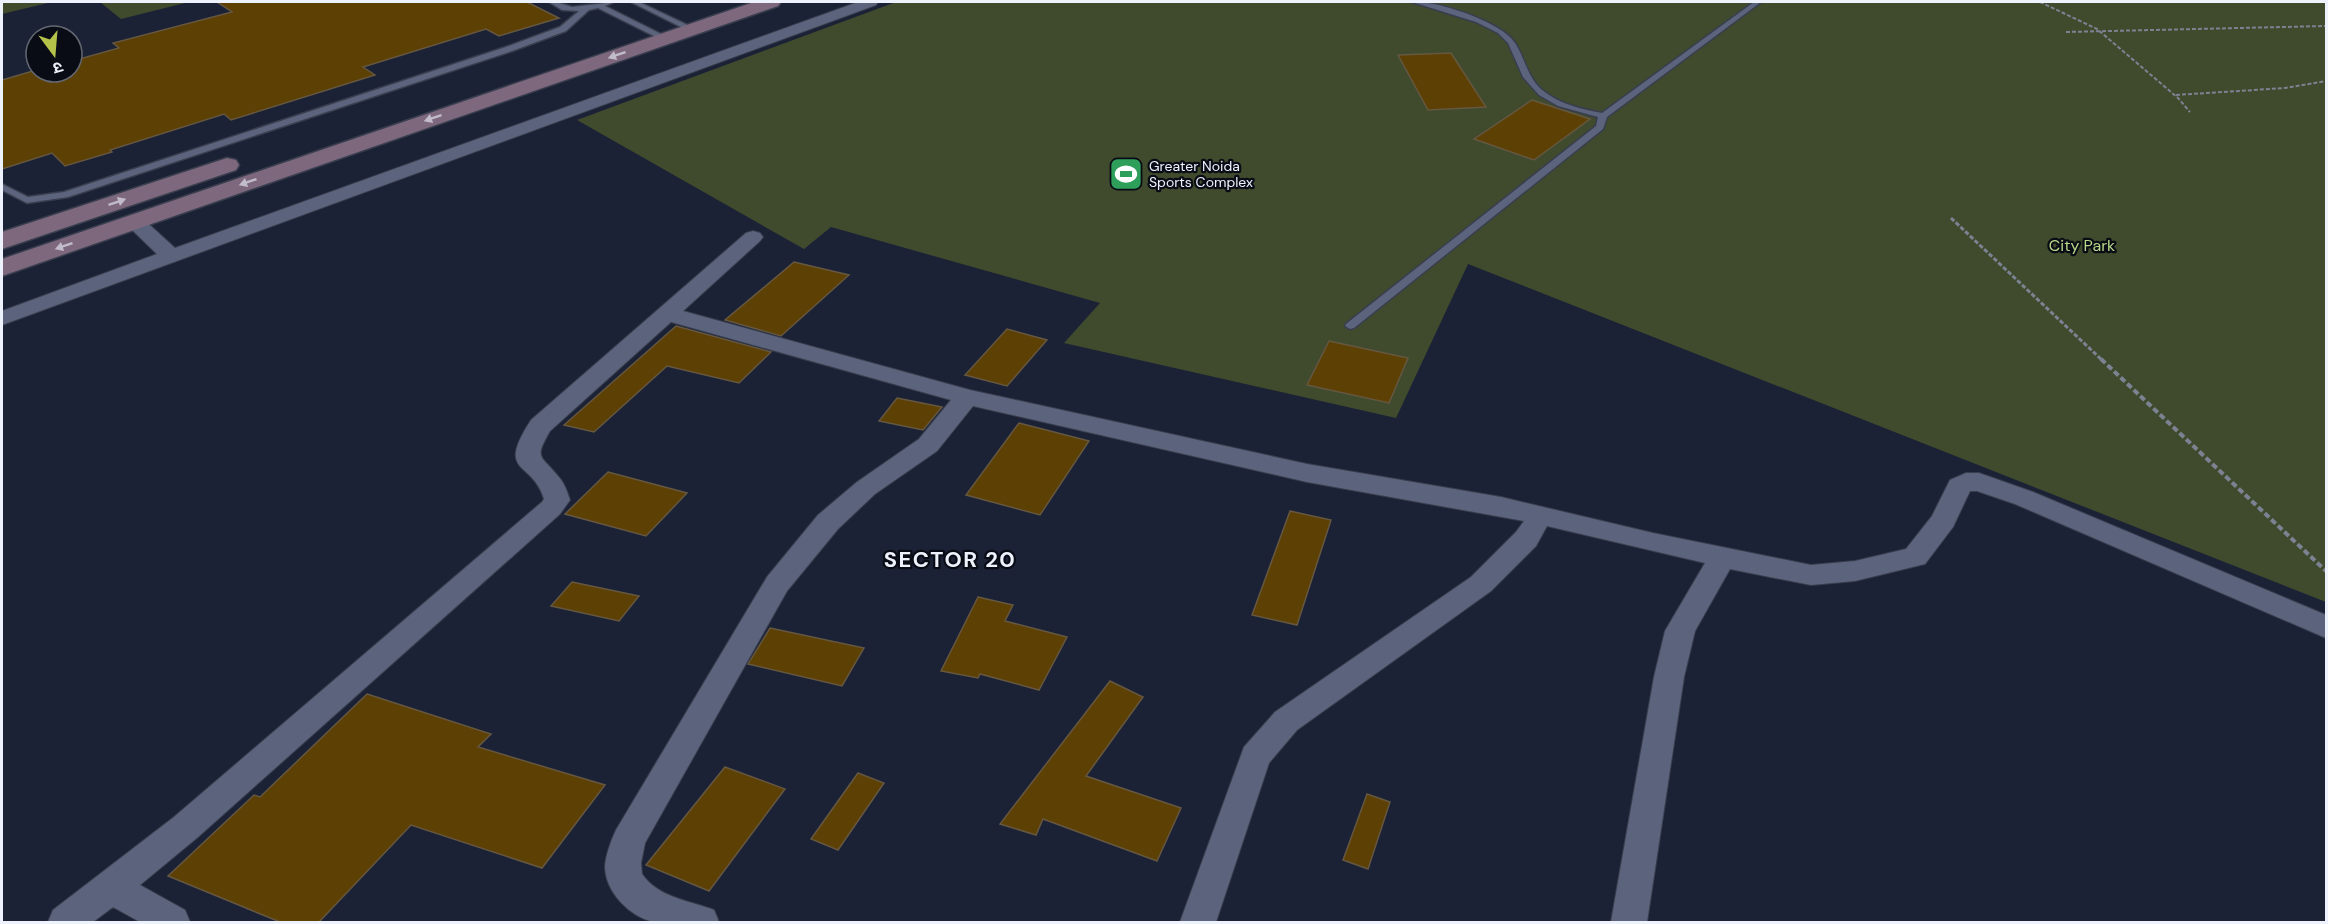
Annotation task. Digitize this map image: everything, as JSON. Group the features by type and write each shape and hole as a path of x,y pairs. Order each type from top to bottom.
{"street":[{"path":"2,268 666,28 716,2"},
{"path":"372,117 642,26 692,29 771,2"},
{"path":"2,318 871,2"},
{"path":"2,241 249,158"},
{"path":"134,221 171,256"},
{"path":"66,922 186,826 551,508 556,500 555,492 528,460 526,451 540,426 753,237"},
{"path":"665,313 967,398 1129,432 1318,476 1501,506 1653,543 1811,575 1855,571 1915,557 1944,520 1959,486 1966,482 1978,482 2024,498 2326,627"},
{"path":"701,922 642,899 630,888 622,870 628,841 777,584 828,522 866,488 928,446 967,398"},
{"path":"1198,922 1255,758 1262,748 1286,721 1481,584 1526,539 1540,516"},
{"path":"1629,922 1669,677 1680,631 1723,557"},
{"path":"111,887 172,922"}],"lane":[{"path":"552,2 565,8 587,8 610,2"},
{"path":"634,2 666,28"},
{"path":"1415,2 1482,22 1496,29 1509,40 1528,79 1545,96 1571,109 1603,116"},
{"path":"1350,326 1600,127 1603,116 1758,2"},
{"path":"598,6 642,26"},
{"path":"2,187 27,200 65,195 520,45 563,29 587,8"}],"path":[{"path":"2040,2 2100,31 2175,95 2190,112"},
{"path":"2066,32 2326,26"},
{"path":"2175,95 2285,88 2326,81"},
{"path":"1951,218 2326,571"}],"green space":[{"path":"2,2 52,2 2,14"},
{"path":"100,2 189,2 121,19"},
{"name":"City Park","path":"896,2 2326,2 2326,602 1468,264 1396,418 1064,343 1100,303 831,227 804,249 577,120"}],"building":[{"path":"217,2 527,2 559,18 499,36 486,29 363,67 375,75 231,120 224,114 65,166 52,153 2,169 2,80 24,74 24,84 84,84 84,58 119,48 113,43 232,12"},
{"path":"1451,53 1486,107 1428,110 1398,55"},
{"path":"1532,100 1590,119 1534,160 1474,139"},
{"path":"794,262 849,275 781,336 725,320"},
{"path":"676,326 771,352 739,383 667,366 594,432 564,425"},
{"path":"1007,329 1047,340 1007,386 965,375"},
{"path":"1329,341 1408,358 1389,403 1307,385"},
{"path":"897,398 942,407 923,430 879,421"},
{"path":"1019,423 1089,441 1040,515 966,495"},
{"path":"608,472 687,493 646,536 565,514"},
{"path":"1290,511 1331,520 1297,625 1252,615"},
{"path":"572,582 639,596 619,621 551,606"},
{"path":"978,597 1013,605 1005,621 1067,637 1039,690 980,674 978,678 941,671"},
{"path":"770,628 864,648 842,686 748,664"},
{"path":"1110,681 1143,697 1086,776 1181,808 1157,861 1043,819 1036,835 1000,824"},
{"path":"367,694 491,734 478,747 605,785 542,868 411,825 319,922 280,922 168,876 254,795 260,797"},
{"path":"725,767 785,789 709,891 646,865"},
{"path":"858,773 884,783 838,850 811,839"},
{"path":"1367,794 1390,802 1368,869 1343,860"}],"place":[{"name":"Greater Noida Sports Complex","path":"1126,174"}],"district":[{"name":"SECTOR 20","path":"950,559"}]}
